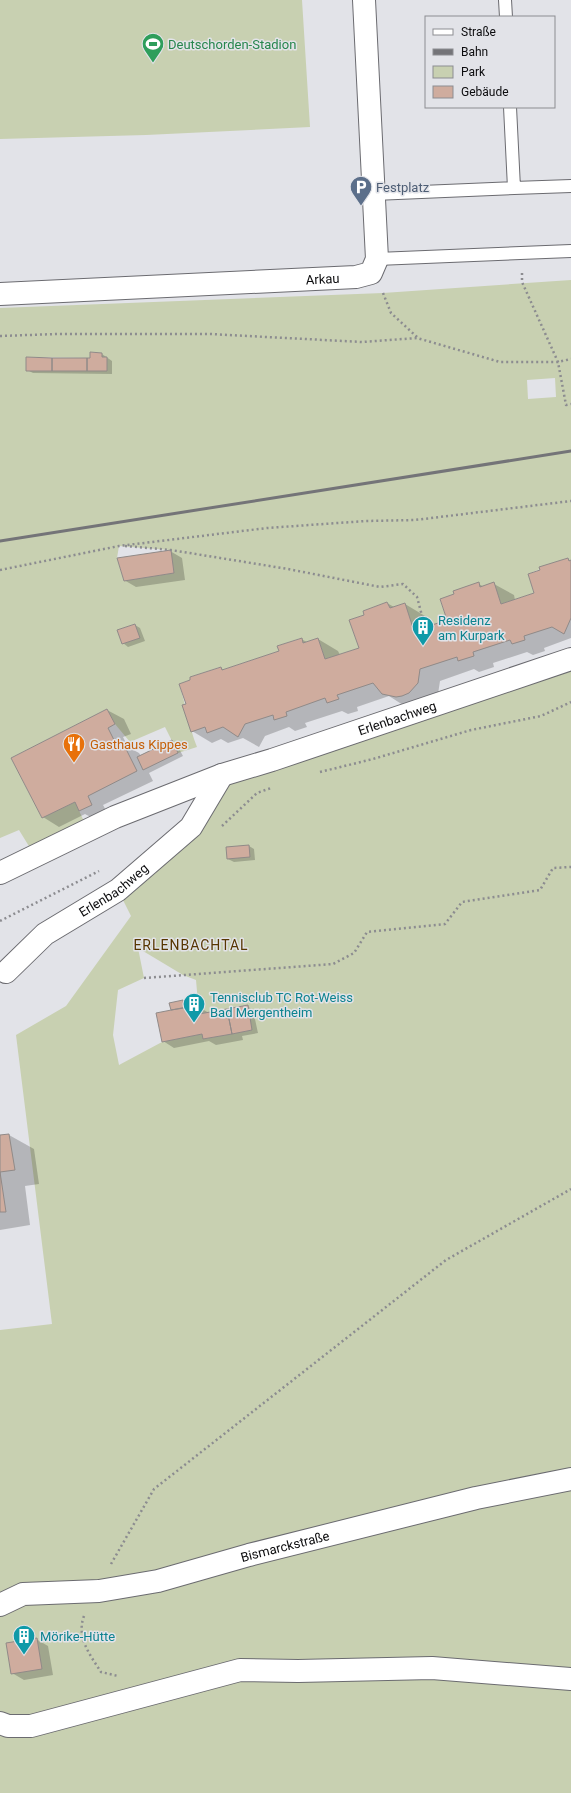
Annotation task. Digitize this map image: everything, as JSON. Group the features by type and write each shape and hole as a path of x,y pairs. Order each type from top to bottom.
{"street":[{"path":"364,0 378,258"},
{"name":"Arkau","path":"0,294 356,277 371,273 378,258"},
{"name":"Erlenbachweg","path":"0,873 115,817 222,775 272,760 571,659"},
{"name":"Erlenbachweg","path":"6,972 45,934 118,890 191,827 222,775"},
{"name":"Bismarckstraße","path":"0,1605 23,1594 99,1590 158,1581 249,1555 468,1500 571,1479"},
{"path":"0,1723 8,1726 31,1726 240,1670 298,1671 432,1668 571,1679"}],"lane":[{"path":"505,0 506,16"},
{"path":"510,108 514,188"},
{"path":"374,194 571,186"},
{"path":"378,258 571,251"}],"path":[{"path":"522,252 522,282 558,362 566,405 571,404"},
{"path":"378,258 383,293 391,313 417,338"},
{"path":"0,336 57,334 210,334 362,342 417,338 500,362 558,362 571,359"},
{"path":"0,570 119,546 267,528 366,521 415,520 571,501"},
{"path":"119,546 171,550 288,569 380,587 403,584 417,597 425,627"},
{"path":"319,772 373,759 471,730 541,716 571,702"},
{"path":"218,829 258,793 277,786"},
{"path":"144,978 333,964 354,953 367,932 445,924 462,902 540,890 553,868 571,867"},
{"path":"0,921 101,869"},
{"path":"110,1564 154,1489 446,1260 571,1189"},
{"path":"99,1590 87,1606 82,1622 84,1644 101,1672 122,1678"}],"green space":[{"name":"Deutschorden-Stadion","path":"0,0 302,0 310,127 146,135 0,139"},
{"path":"571,280 571,560 569,561 567,558 528,574 534,593 501,604 494,583 480,587 479,583 440,600 447,620 414,631 405,603 390,608 387,602 363,611 364,615 349,620 359,648 325,659 318,638 303,643 301,638 277,646 279,651 222,670 220,667 190,677 190,680 179,684 197,747 178,753 165,727 130,742 115,724 107,709 11,758 42,818 75,802 88,830 35,856 19,830 0,838 0,308 383,293","holes":["90,352 102,353 102,357 107,357 107,371 26,371 26,357 90,358","555,378 556,397 528,399 527,380","119,546 170,550 174,573 124,581 117,558","135,624 139,638 122,644 117,630"]},
{"path":"571,659 571,1793 0,1793 0,1330 52,1324 16,1035 66,1006 131,916 118,890 153,859 222,775","holes":["138,948 183,975 196,980 199,1014 247,1005 252,1030 204,1039 202,1034 162,1042 119,1065 113,1035 118,990 144,978"]}],"building":[{"path":"90,352 102,353 102,357 107,357 107,371 87,371 87,358 90,358"},
{"path":"26,357 52,358 52,371 26,371"},
{"path":"52,358 87,358 87,371 52,371"},
{"path":"171,550 174,573 124,581 117,558"},
{"name":"Residenz am Kurpark","path":"568,558 569,561 571,560 571,618 564,634 552,627 524,636 525,640 512,644 510,640 473,652 474,656 458,661 457,657 420,669 418,683 409,693 402,696 396,697 382,694 373,683 337,695 339,699 327,703 325,698 286,712 287,716 274,720 273,715 245,724 238,737 223,727 207,733 205,727 191,732 182,705 186,704 179,684 190,680 190,677 221,667 222,670 279,651 277,646 302,638 303,643 318,638 325,659 359,648 349,620 364,615 363,611 387,602 390,608 405,603 414,631 447,620 440,599 454,594 453,591 479,582 480,587 494,582 501,604 534,593 528,574 540,570 539,567"},
{"path":"135,624 140,638 122,644 117,630"},
{"name":"Gasthaus Kippes","path":"107,709 115,724 108,728 117,746 123,743 137,771 88,796 92,805 79,811 75,802 42,818 11,758"},
{"path":"172,740 178,753 143,770 137,757"},
{"path":"249,845 250,857 227,859 226,847"},
{"path":"183,1000 184,1008 171,1010 169,1003"},
{"name":"Tennisclub TC Rot-Weiss Bad Mergentheim","path":"197,1005 199,1014 227,1009 232,1034 203,1039 202,1034 162,1042 156,1013"},
{"path":"248,1005 252,1030 232,1034 227,1009"},
{"path":"9,1134 15,1170 0,1172 0,1135"},
{"path":"0,1172 6,1212 0,1212"},
{"name":"Mörike-Hütte","path":"37,1638 42,1669 11,1674 6,1643"}],"railway":[{"path":"0,541 571,451"}],"place":[{"name":"Deutschorden-Stadion","path":"153,64"},
{"name":"Festplatz","path":"361,206"},
{"name":"Residenz am Kurpark","path":"423,646"},
{"name":"Gasthaus Kippes","path":"74,764"},
{"name":"Tennisclub TC Rot-Weiss Bad Mergentheim","path":"194,1024"},
{"name":"Mörike-Hütte","path":"24,1656"}],"district":[{"name":"ERLENBACHTAL","path":"191,945"}]}
